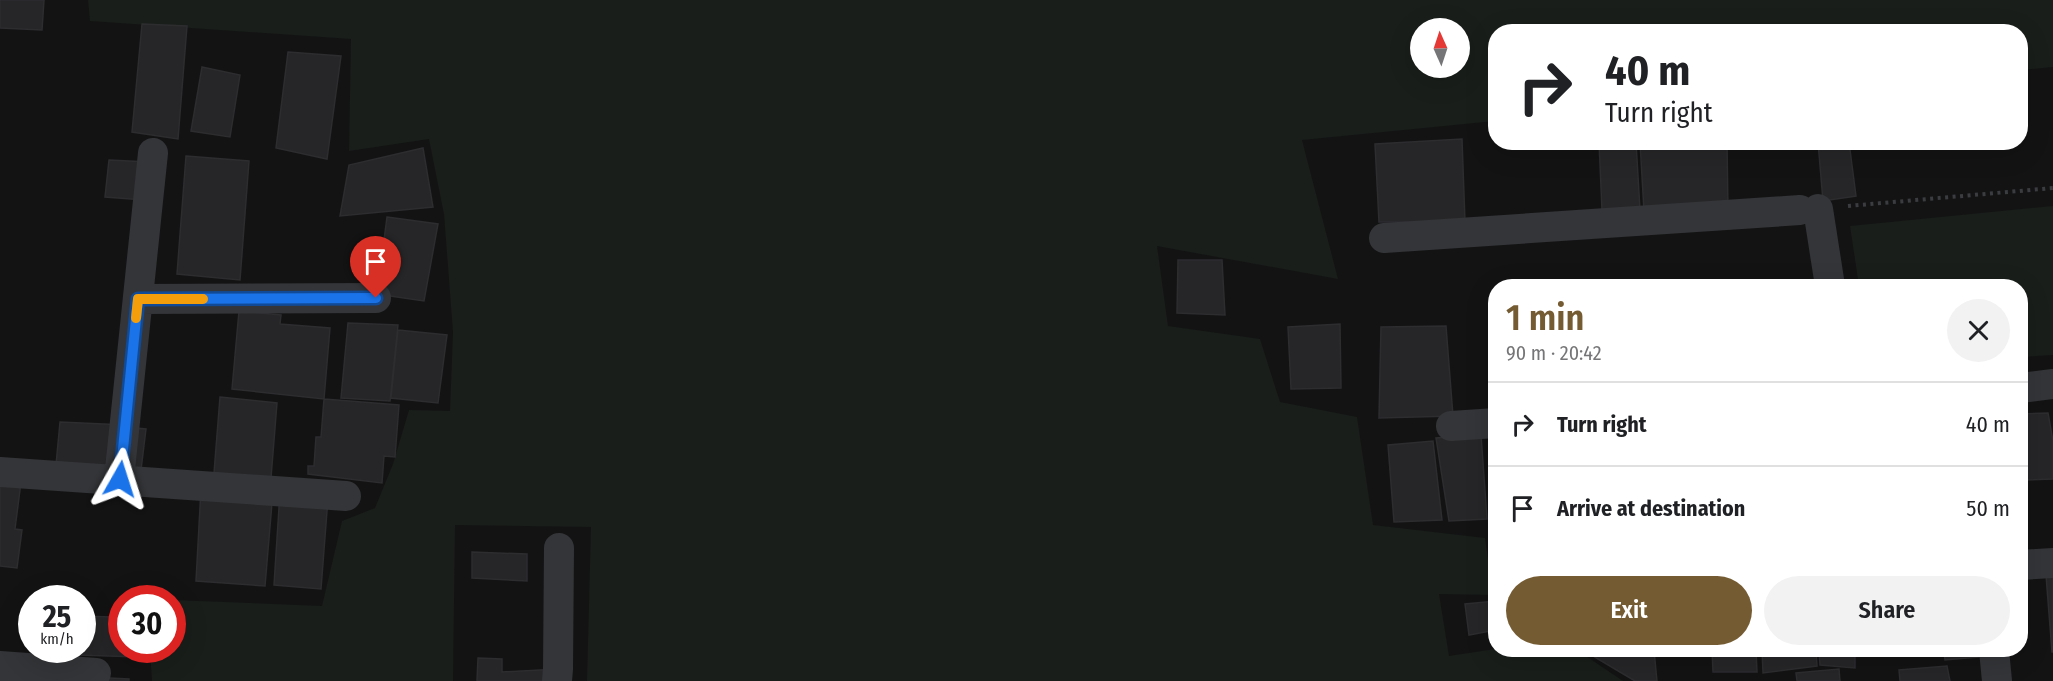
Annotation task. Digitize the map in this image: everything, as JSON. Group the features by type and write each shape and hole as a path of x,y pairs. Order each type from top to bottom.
{"street":[{"path":"120,479 153,153"},
{"path":"1384,238 1809,210 1828,279"},
{"path":"138,299 376,298"},
{"path":"2028,387 2053,384"},
{"path":"1451,426 1488,424"},
{"path":"0,472 346,496"},
{"path":"556,681 559,548"},
{"path":"2028,565 2053,563"},
{"path":"1994,657 1996,681"},
{"path":"0,666 96,673"}],"path":[{"path":"1809,210 2053,188"}],"shaded area":[{"path":"88,0 2053,0 2053,67 2028,69 2028,24 1488,24 1488,122 1302,140 1338,279 1157,246 1168,326 1260,339 1280,402 1357,417 1373,525 1485,538 1488,559 1488,595 1439,594 1449,656 1488,650 1488,657 1587,657 1623,681 587,681 591,527 455,525 453,681 152,681 151,663 186,663 186,601 322,606 342,521 375,508 393,464 409,410 450,411 453,332 444,214 429,139 349,151 351,39 90,21"},
{"path":"2053,206 2053,355 2028,357 2028,279 1858,279 1850,226"}],"building":[{"path":"0,0 44,0 42,30 0,28"},
{"path":"142,24 187,26 178,139 132,132"},
{"path":"288,52 341,56 327,159 276,148"},
{"path":"202,67 240,75 230,137 191,131"},
{"path":"1462,139 1465,222 1379,222 1375,144"},
{"path":"423,148 433,207 340,216 349,165"},
{"path":"1599,150 1636,150 1640,210 1602,210"},
{"path":"1640,150 1727,150 1728,210 1644,211"},
{"path":"1819,150 1850,150 1856,196 1823,201"},
{"path":"186,156 249,161 240,280 177,274"},
{"path":"109,160 149,162 144,200 105,197"},
{"path":"387,217 438,224 424,301 377,294"},
{"path":"1178,260 1222,260 1225,315 1177,313"},
{"path":"239,311 281,315 280,324 330,328 324,399 232,389"},
{"path":"348,323 398,325 390,401 341,398"},
{"path":"1340,324 1341,388 1291,389 1288,327"},
{"path":"1446,326 1453,416 1379,418 1381,327"},
{"path":"398,330 447,335 438,403 391,398"},
{"path":"220,397 277,403 271,478 214,473"},
{"path":"324,399 399,405 395,457 384,456 382,483 308,474 308,466 314,466 316,437 321,437"},
{"path":"2048,413 2053,441 2053,479 2028,480 2028,414"},
{"path":"60,422 125,425 121,467 56,465"},
{"path":"125,427 146,429 141,470 120,469"},
{"path":"1481,434 1487,519 1449,521 1436,438"},
{"path":"1433,441 1442,520 1394,522 1388,445"},
{"path":"0,479 21,482 15,529 22,530 17,568 0,566"},
{"path":"201,489 273,491 265,586 196,581"},
{"path":"280,492 328,498 321,589 274,585"},
{"path":"472,552 527,554 527,581 472,578"},
{"path":"2046,575 2053,575 2053,652 2052,652"},
{"path":"1488,602 1488,631 1469,635 1465,604"},
{"path":"96,616 108,617 108,656 96,656"},
{"path":"1595,657 1655,657 1657,681 1635,681"},
{"path":"1712,657 1756,657 1757,672 1713,672"},
{"path":"1762,657 1816,657 1817,666 1763,673"},
{"path":"1819,657 1855,657 1855,668 1820,665"},
{"path":"1945,657 1979,657 1945,660"},
{"path":"478,658 502,659 502,672 558,669 557,681 477,681"},
{"path":"1947,666 1950,681 1900,681 1899,670"},
{"path":"1839,669 1840,681 1797,681 1796,673"},
{"path":"89,677 129,679 129,681 89,681"}],"slow traffic":[{"path":"136,318 138,299 203,299"}],"route":[{"path":"120,479 138,299 376,298"}]}
